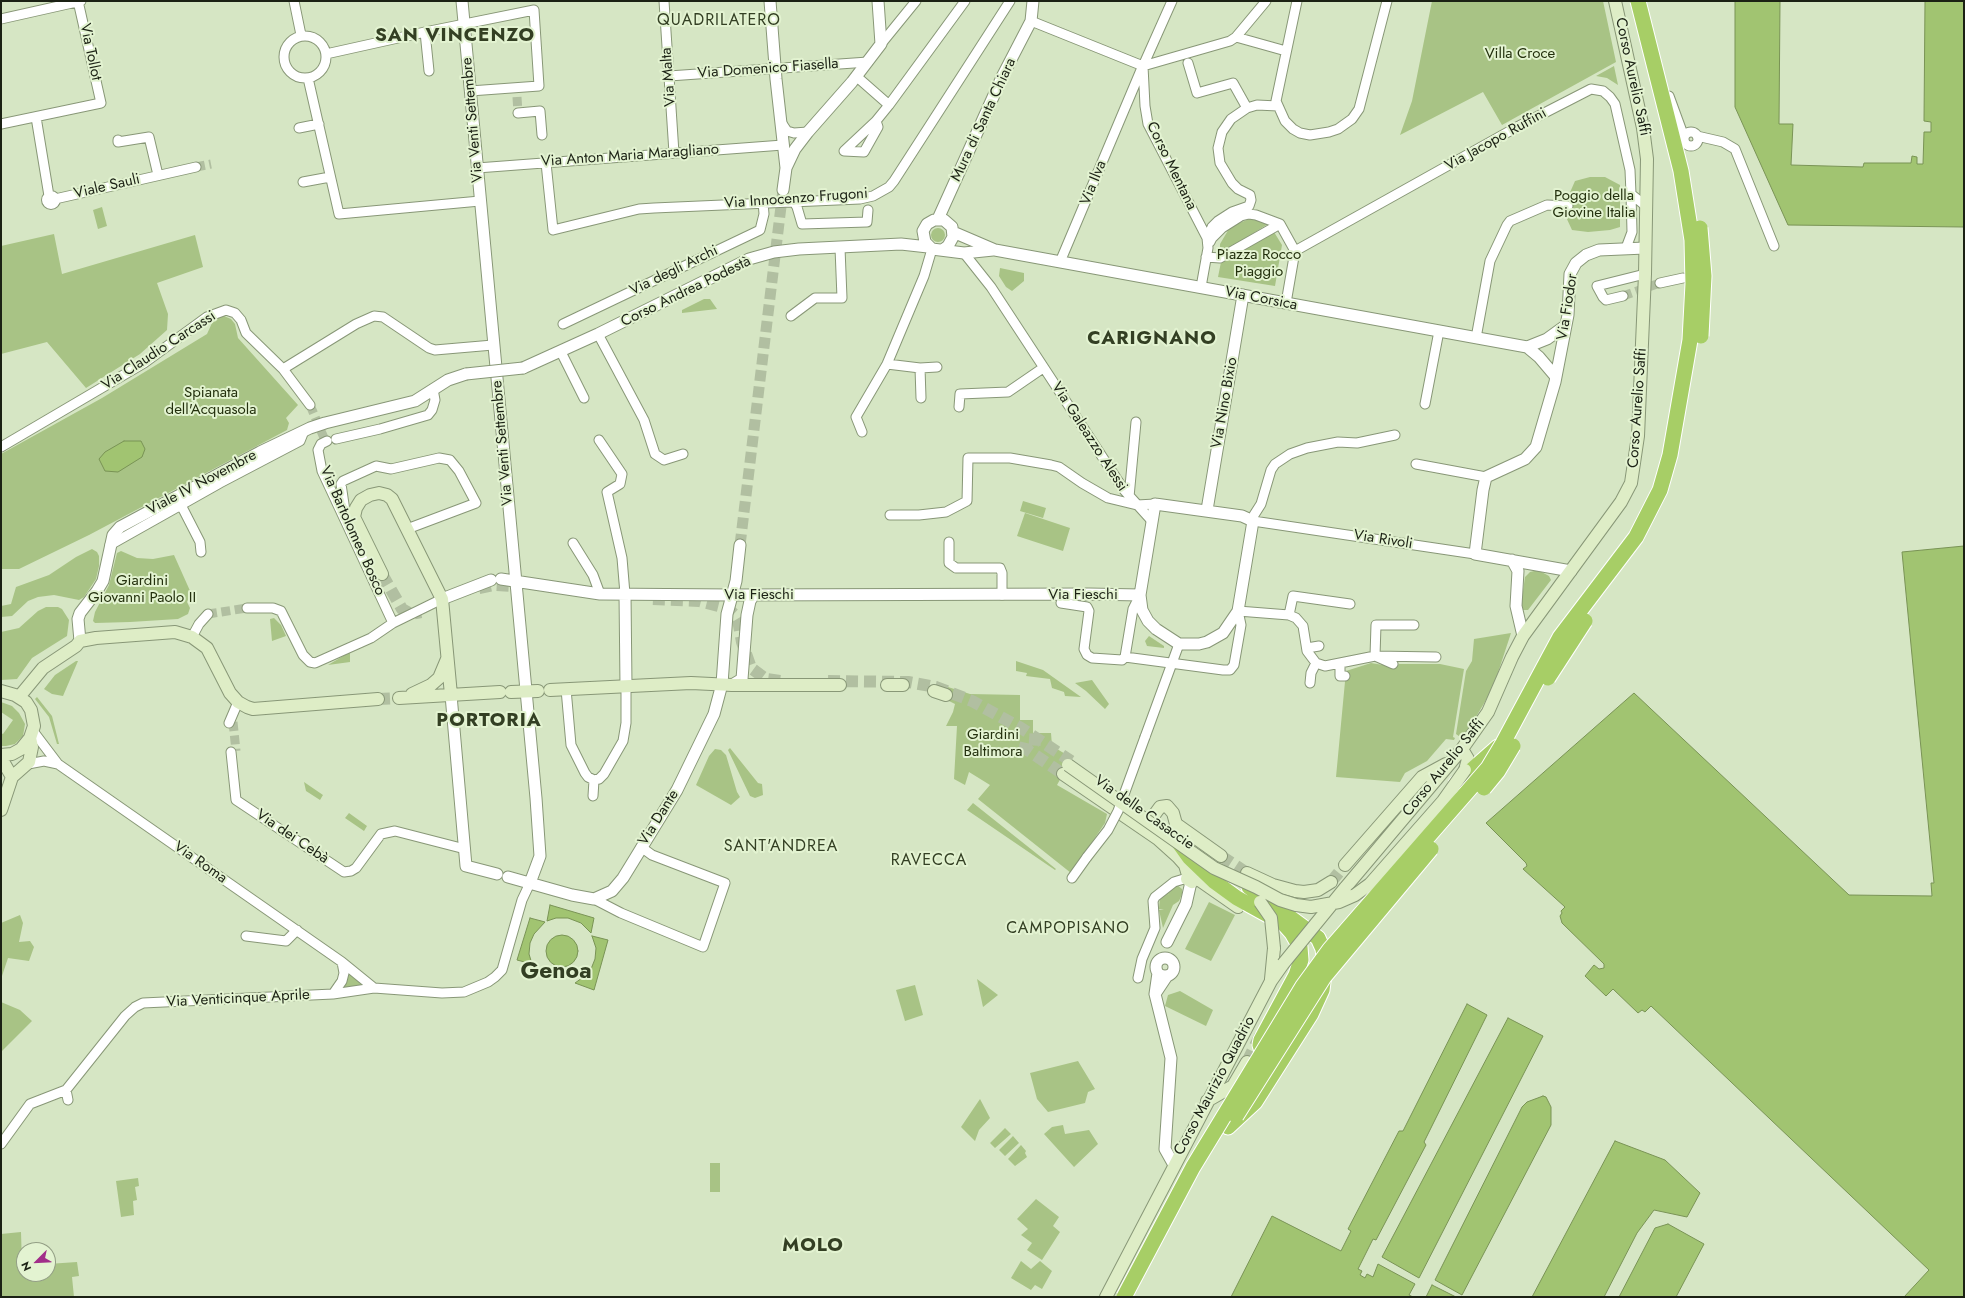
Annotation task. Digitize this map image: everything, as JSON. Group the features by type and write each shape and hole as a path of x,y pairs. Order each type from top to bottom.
{"highway":[{"path":"1124,1297 1193,1167 1263,1054 1302,986 1330,949 1473,786 1503,743 1560,637 1624,555 1636,537 1660,490 1670,455 1682,395 1690,340 1693,284 1692,240 1681,172 1638,1"},
{"path":"1136,1297 1193,1185 1228,1127 1324,977 1498,771 1550,675 1573,638 1640,547 1656,520 1666,499 1674,476 1696,375 1700,343 1704,276 1702,241 1694,190 1647,1"},
{"path":"1217,863 1282,896 1303,901 1323,901 1339,898 1362,878 1445,794 1503,743"},
{"path":"1180,835 1195,864 1214,882 1237,898 1284,924 1292,933 1300,947 1301,960 1296,975 1261,1040 1260,1045 1263,1054"},
{"path":"1217,863 1308,929 1322,942 1325,966 1322,990 1311,1014 1254,1102 1228,1127"}],"main road":[{"name":"Corso Aurelio Saffi","path":"1345,888 1362,878 1462,749 1488,712 1512,657 1523,636 1621,502 1631,483 1634,473 1638,436 1645,274 1647,148 1615,1"},
{"path":"382,574 347,519 355,512 358,503 365,497 379,493 387,495 392,499 442,599 451,695"},
{"path":"19,697 48,663 65,654 80,641 96,638 175,632 192,637 207,648 230,692 238,702 254,709 378,699"},
{"path":"447,657 446,664 439,678 431,685 402,698 691,683 840,685"},
{"path":"887,685 903,685"},
{"path":"1,691 11,693 19,697 31,710 33,718 31,735 32,747 28,764 12,777 1,810"},
{"path":"934,691 946,695"},
{"path":"12,777 1,757 16,752 25,745 31,735"},
{"path":"1217,863 1280,900 1296,905 1311,907 1339,902 1355,895 1370,884 1443,801 1465,770 1468,759 1462,749"},
{"path":"1345,866 1422,777 1452,761"},
{"path":"1067,768 1180,835 1217,863 1265,907 1272,923 1274,948 1271,980"},
{"path":"1067,768 1158,839 1190,875 1236,906 1276,923 1290,934"},
{"name":"Via delle Casaccie","path":"1067,768 1153,819 1217,863"},
{"path":"1158,839 1153,819 1160,807 1165,805 1172,810 1174,822 1180,835"},
{"path":"1247,873 1283,889 1300,892 1318,890 1331,882"},
{"name":"Corso Maurizio Quadrio","path":"1106,1297 1271,980 1345,888"},
{"path":"1207,1101 1233,1086 1247,1062"}],"street":[{"path":"1,19 79,1"},
{"name":"Via Tollot","path":"36,116 101,103 79,1"},
{"path":"294,1 301,36"},
{"name":"Via Venti Settembre","path":"462,1 540,856 530,883"},
{"name":"Via Malta","path":"664,1 674,153"},
{"path":"770,1 780,121 786,168 783,190"},
{"path":"878,1 881,44"},
{"path":"786,168 795,149 808,132 868,62 916,1"},
{"path":"876,121 965,1"},
{"name":"Via Innocenzo Frugoni","path":"546,163 553,230 639,209 793,200 867,198 889,187 894,181 961,80 1010,1"},
{"path":"1033,1 1031,21 1143,66 1233,39 1282,52"},
{"name":"Corso Mentana","path":"1172,1 1143,66 1148,124 1207,238"},
{"path":"1233,39 1266,1"},
{"path":"1296,1 1282,52 1276,96 1278,106 1288,124 1293,129 1304,134 1329,132 1352,119 1359,109 1387,1"},
{"path":"1647,1 1670,99 1680,124 1692,137 1723,142 1735,149 1774,246"},
{"path":"326,54 534,10 540,86 517,92 470,91"},
{"path":"879,16 886,24 899,22"},
{"name":"Mura di Santa Chiara","path":"938,219 1003,75 1031,21"},
{"path":"425,32 429,71"},
{"path":"301,36 309,36 317,40 321,44 326,54 323,68 314,77 308,78 294,76 289,72 284,60 284,54 288,44 301,36"},
{"name":"Via Domenico Fiasella","path":"669,76 868,62"},
{"path":"1188,63 1197,93 1233,83 1247,108"},
{"name":"Via Ilva","path":"1060,262 1143,66"},
{"path":"856,76 888,105"},
{"path":"308,78 339,214 480,201"},
{"name":"Via Jacopo Ruffini","path":"1295,251 1500,137 1591,89 1603,91 1615,104 1628,163 1631,194 1632,232 1626,248"},
{"path":"1127,103 1138,98 1145,98"},
{"path":"1207,253 1207,238 1212,227 1232,212 1249,206 1251,200 1250,195 1238,189 1228,177 1220,163 1218,153 1220,136 1231,118 1247,108 1257,105 1278,106"},
{"path":"518,113 540,111 542,135"},
{"path":"1,124 36,116"},
{"name":"Viale Sauli","path":"36,116 52,197 196,167"},
{"path":"780,121 787,132 808,132"},
{"path":"299,128 319,124"},
{"name":"Viale Sauli","path":"118,140 118,142 149,137 158,175"},
{"name":"Via Anton Maria Maragliano","path":"477,168 783,145"},
{"path":"302,182 330,176"},
{"path":"1631,194 1647,207"},
{"path":"793,200 797,207 802,224 867,222 868,210"},
{"name":"Via degli Archi","path":"563,324 760,230 764,214 762,202"},
{"path":"1476,338 1490,261 1507,225 1510,222 1547,205 1568,206"},
{"path":"1201,287 1207,253 1212,238 1222,228 1241,216 1248,214 1256,215 1280,224 1295,251 1286,303"},
{"path":"862,432 856,417 887,364 924,276 930,248 923,237 923,231 927,224 938,219 948,223 953,232 995,250"},
{"path":"1207,253 1220,258 1280,224"},
{"name":"Corso Andrea Podestà","path":"903,244 923,231"},
{"path":"944,249 951,242 953,232"},
{"name":"Corso Andrea Podestà","path":"310,428 415,401 448,380 466,374 524,368 561,352 749,259 774,252 903,244 930,248"},
{"path":"791,316 815,298 842,298 840,248"},
{"path":"930,248 964,253 995,250"},
{"name":"Via Fiodor","path":"1486,477 1525,459 1536,447 1556,377 1568,315 1570,274 1576,263 1586,255 1598,250 1645,248"},
{"name":"Via Corsica","path":"995,250 1527,347"},
{"name":"Via Galeazzo Alessi","path":"964,253 980,271 1129,497 1152,521"},
{"path":"1623,296 1606,300 1597,286 1645,274"},
{"path":"1660,284 1683,278"},
{"name":"Via Nino Bixio","path":"1207,510 1244,295"},
{"name":"Via Claudio Carcassi","path":"1,446 144,363 197,323 217,312 226,310 235,313 241,320 246,333 283,369 310,405"},
{"path":"283,369 356,324 374,316 383,317 429,348 435,350 494,345"},
{"path":"1527,347 1547,339 1565,326"},
{"path":"1424,404 1439,331"},
{"path":"598,334 644,420 655,454 664,460 683,454"},
{"path":"1527,347 1540,357 1556,377"},
{"path":"561,352 584,398"},
{"path":"887,364 920,368 937,368"},
{"path":"920,368 921,398"},
{"name":"Via Galeazzo Alessi","path":"959,407 960,394 1008,392 1044,368"},
{"name":"Via Bartolomeo Bosco","path":"393,623 347,519 322,472 318,450 321,444 328,440 380,428 428,414 432,410 435,400 433,390"},
{"path":"1129,497 1136,422"},
{"name":"Viale IV Novembre","path":"110,545 300,441 310,428"},
{"name":"Viale IV Novembre","path":"80,641 78,619 80,613 97,592 102,581 113,535 120,527 260,452 310,428"},
{"path":"1061,603 1087,608 1089,611 1084,650 1092,658 1122,660 1126,657 1208,669 1230,670 1234,664 1240,625 1238,611 1254,515 1261,504 1271,470 1275,464 1290,454 1307,448 1338,442 1357,443 1395,435"},
{"path":"566,689 571,746 588,777 594,780 599,779 604,774 623,741 626,723 626,686 625,594 622,558 607,492 620,484 622,474 599,440"},
{"path":"347,519 341,484 343,481 376,466 391,469 439,458 450,460 459,471 476,503 407,529"},
{"path":"890,515 946,512 967,501 968,458 1010,458 1058,467 1099,494 1137,505 1155,504 1207,510 1242,516 1253,521"},
{"path":"1416,464 1486,477 1475,554"},
{"path":"1155,504 1140,595 1142,610 1148,621 1167,638 1179,644 1199,644 1217,638 1230,626 1238,611"},
{"path":"181,505 200,542 201,552"},
{"name":"Via Rivoli","path":"1253,521 1512,560"},
{"path":"949,542 949,563 956,568 1000,568 1002,573 1002,595"},
{"path":"573,543 593,575 600,594"},
{"path":"740,545 736,581 727,614 727,684 742,679 747,614 750,601 754,595"},
{"path":"1512,560 1571,571"},
{"path":"1512,560 1518,571 1516,606 1523,636"},
{"name":"Via Fieschi","path":"442,599 496,580 516,581 600,594 1140,595"},
{"path":"1126,657 1133,609 1140,595"},
{"path":"1289,614 1293,596 1350,604"},
{"path":"247,608 273,608 281,611 303,655 310,662 315,663 371,638 393,623 442,599"},
{"path":"1238,611 1289,614 1303,626 1307,651 1316,663 1325,666 1375,656 1436,657"},
{"path":"192,637 199,624 208,614"},
{"path":"1375,656 1376,625 1414,626"},
{"path":"1072,878 1108,830 1118,811 1179,644"},
{"path":"1306,648 1319,646"},
{"path":"1375,656 1394,664"},
{"path":"1310,682 1316,663"},
{"path":"1340,664 1340,676 1345,676"},
{"name":"Via Dante","path":"594,899 612,891 623,878 677,790 702,741 727,684"},
{"path":"451,695 466,866 582,898 594,899 621,914 703,948 725,883 652,855 642,847"},
{"path":"231,721 238,702"},
{"path":"31,735 58,764"},
{"name":"Via dei Cebà","path":"233,753 236,800 344,872 351,872 356,868 381,834 395,831 465,849"},
{"path":"28,764 44,761 58,764"},
{"name":"Via Roma","path":"58,764 342,962"},
{"path":"593,796 594,780"},
{"path":"1163,974 1156,964 1164,959 1167,942 1186,904 1190,875"},
{"path":"1138,978 1142,958 1155,928 1153,901 1155,897 1174,882 1190,875"},
{"name":"Via Venticinque Aprile","path":"66,1090 125,1016 135,1007 143,1003 333,994 374,988 442,993 464,992 496,978 502,970 522,900 530,883"},
{"path":"246,936 286,941 297,930"},
{"path":"1163,974 1172,973 1175,967 1173,962 1164,959"},
{"path":"342,962 374,988"},
{"path":"333,994 342,981 344,973 342,962"},
{"path":"1163,974 1155,994 1171,1058 1165,1149 1174,1165"},
{"path":"2,1142 34,1101 66,1090 68,1100"}],"green space":[{"name":"Villa Croce","path":"1432,1 1603,1 1616,62 1502,125 1483,92 1400,135 1412,101"},
{"path":"1614,66 1618,85 1607,78 1596,76"},
{"name":"Poggio della Giovine Italia","path":"1590,177 1605,177 1620,185 1620,227 1610,230 1588,232 1572,230 1566,217 1568,197 1575,181"},
{"path":"102,207 107,226 98,229 93,210"},
{"name":"Piazza Rocco Piaggio","path":"1249,219 1255,219 1268,224 1228,249 1220,249 1220,244 1230,227"},
{"path":"938,228 943,230 945,235 943,240 938,242 933,240 931,235 933,230"},
{"name":"Piazza Rocco Piaggio","path":"1274,232 1282,245 1275,286 1218,277 1221,262"},
{"path":"54,234 62,274 195,235 203,267 157,283 168,314 167,330 140,354 86,388 47,342 1,354 1,246"},
{"path":"1000,268 1024,273 1024,281 1012,291 1006,287 999,276"},
{"path":"704,299 710,299 717,309 682,313 682,310"},
{"name":"Spianata dell'Acquasola","path":"224,316 231,319 235,324 238,338 298,405 286,418 289,423 287,430 89,535 19,569 1,569 1,454 102,398 207,334 212,323 219,317"},
{"path":"1023,501 1046,508 1043,518 1020,511"},
{"path":"1025,513 1070,528 1063,551 1017,536"},
{"path":"92,549 97,552 99,556 99,566 96,579 84,597 79,600 54,595 38,597 28,601 12,616 1,617 1,606 11,604 16,587 49,575 76,557"},
{"name":"Giardini Giovanni Paolo II","path":"121,551 137,558 153,559 174,555 191,593 187,602 190,608 188,614 178,619 95,623 93,621 95,612 109,585 117,553"},
{"path":"1538,570 1549,576 1551,580 1528,610 1523,610 1521,605 1525,577 1530,572"},
{"path":"46,607 58,607 62,609 69,620 67,636 32,658 17,679 1,680 1,632 19,628 38,611"},
{"path":"274,618 281,625 286,636 272,641 270,619"},
{"path":"1511,633 1493,688 1463,739 1456,734 1466,671 1472,661 1474,639"},
{"path":"1149,636 1164,646 1164,648 1147,646 1145,641"},
{"path":"350,652 350,662 328,665"},
{"path":"78,661 63,696 52,694 44,689 55,675"},
{"path":"1016,661 1043,670 1081,697 1065,696 1064,692 1052,688 1050,679 1026,676 1027,673 1016,671"},
{"path":"1371,663 1395,667 1399,664 1440,664 1464,669 1453,737 1455,738 1454,740 1446,739 1427,761 1405,773 1400,782 1336,777 1346,671"},
{"path":"1092,680 1109,704 1105,709 1075,683"},
{"name":"Giardini Baltimora","path":"948,687 970,694 1020,695 1020,720 1033,720 1033,733 1051,733 1052,746 1072,758 1057,785 1107,814 1105,823 1071,873 978,799 990,785 969,772 965,785 954,779 957,726 946,726 955,704 945,699"},
{"path":"37,697 52,716 59,744 57,744 49,717 35,699"},
{"path":"1,702 12,706 19,713 25,724 23,736 15,744 6,746 1,746 1,733 3,734 13,720 1,712"},
{"path":"730,748 758,783 762,784 763,795 755,798 750,796 728,750"},
{"path":"715,749 721,750 726,755 737,792 740,797 731,805 696,785 709,756"},
{"path":"304,782 323,795 320,800 306,791"},
{"path":"973,803 1056,869 1055,870 967,810"},
{"path":"349,813 367,826 364,831 345,818"},
{"path":"1177,885 1182,889 1182,894 1179,901 1173,905 1163,928 1159,910 1164,909 1159,909 1160,896 1165,891 1169,895 1166,891"},
{"path":"1209,902 1235,915 1211,961 1185,949"},
{"path":"20,915 23,923 19,942 30,941 34,947 29,961 8,958 1,979 1,923"},
{"path":"347,972 363,985 364,986 342,988"},
{"path":"977,979 998,995 983,1007"},
{"path":"915,985 923,1015 905,1021 896,990"},
{"path":"1180,991 1213,1010 1206,1026 1165,1006 1168,995"},
{"path":"1,1002 20,1010 32,1021 1,1052"},
{"path":"1078,1061 1095,1089 1088,1092 1085,1103 1048,1112 1037,1099 1030,1073"},
{"path":"980,1099 990,1118 979,1130 975,1141 961,1127"},
{"path":"1063,1125 1065,1134 1089,1130 1098,1144 1074,1167 1044,1134 1052,1127"},
{"path":"1005,1128 1011,1134 995,1148 990,1143"},
{"path":"1013,1136 1019,1143 1005,1156 999,1150"},
{"path":"1021,1145 1026,1151 1025,1153 1027,1157 1015,1166 1008,1159"},
{"path":"710,1163 720,1163 720,1192 710,1192"},
{"path":"138,1178 139,1186 135,1187 137,1200 133,1201 134,1215 121,1217 116,1181"},
{"path":"1036,1199 1059,1217 1053,1226 1060,1232 1042,1260 1027,1250 1032,1243 1021,1235 1028,1229 1017,1219"},
{"path":"21,1232 21,1242 16,1242 16,1282 56,1282 56,1263 77,1262 79,1276 72,1277 74,1297 1,1297 1,1234"},
{"path":"1021,1261 1031,1269 1040,1261 1052,1271 1042,1289 1035,1285 1031,1290 1011,1278"}],"shaded area":[{"path":"1735,1 1780,1 1779,124 1793,124 1791,165 1863,167 1864,163 1911,163 1912,156 1917,157 1917,164 1923,164 1924,132 1931,132 1931,122 1924,121 1925,1 1964,1 1964,227 1788,225 1735,107"},
{"path":"124,441 141,441 145,449 142,457 118,472 105,471 99,459 105,452"},
{"path":"1964,546 1964,1297 1904,1297 1929,1270 1651,1006 1645,1012 1642,1010 1638,1013 1613,989 1606,996 1585,976 1594,965 1599,969 1604,968 1604,964 1562,923 1560,916 1562,913 1561,911 1565,907 1523,869 1527,866 1526,863 1486,823 1634,693 1849,895 1932,896 1931,883 1934,883 1902,552"},
{"path":"550,905 594,918 591,933 581,923 568,918 556,918 547,921"},
{"path":"530,918 545,922 534,934 530,943 529,954 532,964 517,960"},
{"path":"562,935 568,936 575,942 578,951 577,957 571,964 562,967 556,966 549,960 546,951 547,945 553,938"},
{"path":"592,936 608,940 594,990 575,983 591,969 595,959 596,948"},
{"path":"1467,1004 1487,1015 1424,1142 1426,1145 1376,1240 1373,1239 1358,1269 1362,1271 1360,1275 1365,1278 1367,1274 1373,1277 1378,1264 1415,1284 1409,1295 1413,1297 1231,1297 1272,1216 1341,1251 1351,1231 1348,1229 1399,1131 1403,1131"},
{"path":"1508,1018 1543,1036 1419,1278 1382,1257"},
{"path":"1543,1096 1546,1097 1551,1107 1551,1125 1462,1295 1435,1280 1522,1107 1527,1102"},
{"path":"1615,1141 1665,1160 1700,1193 1687,1217 1654,1210 1637,1233 1604,1297 1532,1297"},
{"path":"1668,1224 1704,1244 1676,1297 1619,1297 1655,1228"},
{"path":"1432,1285 1456,1297 1426,1297"}],"tunnel":[{"path":"517,97 518,113"},
{"path":"196,167 211,164"},
{"path":"740,545 783,190"},
{"path":"1623,296 1660,283"},
{"path":"310,405 324,438"},
{"path":"382,574 402,609 411,614 421,612"},
{"path":"479,588 494,585 516,586"},
{"path":"653,599 699,601 727,608 738,620 742,642 751,668 766,679 781,681"},
{"path":"208,614 247,608"},
{"path":"828,681 908,682 936,687 972,701 1021,728 1071,761"},
{"path":"378,699 399,698"},
{"path":"233,722 236,751"},
{"path":"1041,740 1027,739 1025,747 1063,774"},
{"path":"1221,856 1247,873"},
{"path":"1331,882 1345,865"},
{"path":"1247,1062 1261,1034"}],"district":[{"name":"QUADRILATERO","path":"719,21"},
{"name":"SAN VINCENZO","path":"455,36"},
{"name":"CARIGNANO","path":"1152,339"},
{"name":"PORTORIA","path":"489,721"},
{"name":"SANT'ANDREA","path":"781,847"},
{"name":"RAVECCA","path":"929,861"},
{"name":"CAMPOPISANO","path":"1068,929"},
{"name":"Genoa","path":"556,972"},
{"name":"MOLO","path":"813,1246"}]}
